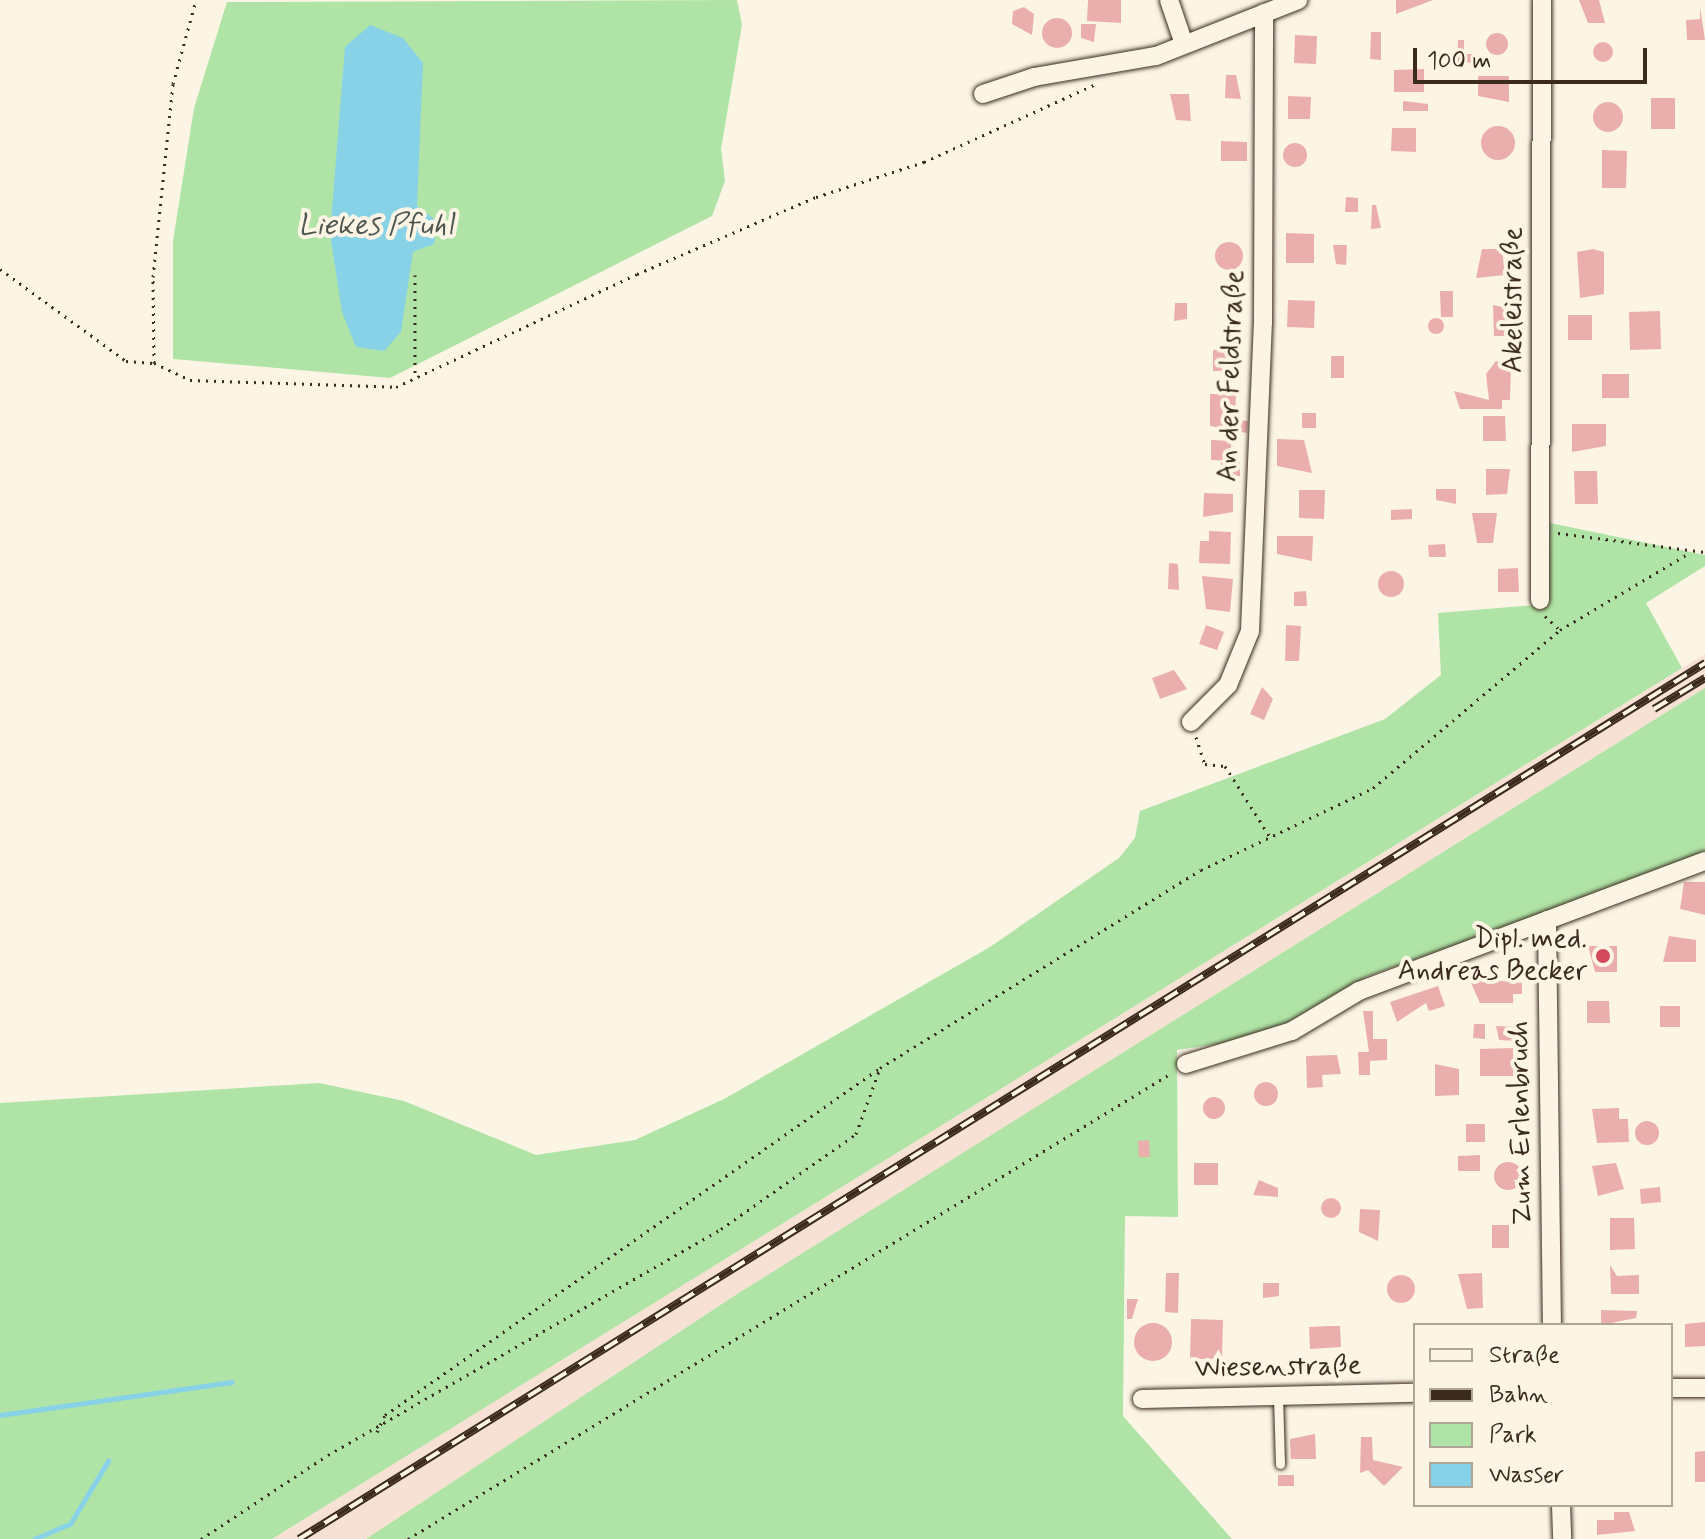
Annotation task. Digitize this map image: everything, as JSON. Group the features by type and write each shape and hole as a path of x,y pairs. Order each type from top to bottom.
{"street":[{"path":"1169,0 1184,44"},
{"path":"983,94 1184,44 1298,0"},
{"name":"Akeleistraße","path":"1540,600 1542,0"},
{"name":"An der Feldstraße","path":"1191,722 1228,685 1250,631 1263,307 1264,13"},
{"path":"1186,1064 1292,1031 1359,991 1705,861"},
{"name":"Zum Erlenbruch","path":"1547,920 1552,1323"},
{"path":"1673,1388 1705,1388"},
{"name":"Wiesenstraße","path":"1142,1399 1413,1393"},
{"path":"1561,1507 1562,1539"}],"lane":[{"path":"1278,1396 1280,1464"}],"path":[{"path":"154,363 153,277 173,84 196,0"},
{"path":"0,269 96,345 126,361 154,363 190,380 396,387 651,268 816,197 924,162 1106,78"},
{"path":"415,275 415,378"},
{"path":"1542,530 1689,553 1705,552"},
{"path":"377,1433 385,1415 880,1068 1201,870 1373,788 1560,630 1689,553"},
{"path":"1191,722 1205,764 1225,766 1270,837"},
{"path":"408,1539 1186,1064"},
{"path":"201,1539 328,1455 377,1433 721,1229 856,1134 880,1068"}],"shaded area":[{"path":"1705,654 1705,688 734,1296 366,1539 272,1539"}],"green space":[{"path":"737,0 742,25 721,149 725,181 712,216 390,378 173,359 173,241 194,108 227,2"},
{"path":"1550,523 1705,555 1705,566 1646,603 1682,668 272,1539 0,1539 0,1103 319,1083 404,1101 536,1155 635,1140 724,1099 990,947 1119,858 1135,838 1140,811 1385,719 1441,675 1438,613 1547,604"},
{"path":"1705,688 1705,856 1368,976 1260,1038 1177,1050 1178,1217 1125,1216 1123,1416 1232,1539 366,1539 734,1296"}],"water":[{"name":"Liekes Pfuhl","path":"370,25 403,38 423,63 417,206 438,222 434,244 413,252 401,332 384,351 356,347 342,312 330,234 345,47"}],"building":[{"path":"1088,0 1121,0 1121,23 1087,21"},
{"path":"1396,0 1433,0 1396,14"},
{"path":"1579,0 1599,0 1605,23 1588,23"},
{"path":"1024,7 1034,14 1032,35 1012,24 1013,11"},
{"path":"1700,7 1705,40 1687,40 1686,20 1700,19"},
{"path":"1057,18 1068,22 1072,33 1068,44 1057,48 1046,44 1042,33 1046,22"},
{"path":"1081,24 1096,24 1094,42 1081,38"},
{"path":"1371,32 1381,32 1381,60 1370,59"},
{"path":"1497,33 1505,36 1508,44 1505,52 1497,55 1489,52 1486,44 1489,36"},
{"path":"1295,35 1317,36 1316,64 1294,63"},
{"path":"1458,40 1464,40 1464,54 1476,54 1475,63 1457,62"},
{"path":"1603,42 1610,45 1613,52 1610,59 1603,62 1596,59 1593,52 1596,45"},
{"path":"1424,69 1424,92 1394,92 1394,70"},
{"path":"1226,75 1236,75 1241,99 1225,98"},
{"path":"1478,76 1509,76 1509,102 1478,96"},
{"path":"1170,94 1189,94 1191,121 1176,120"},
{"path":"1288,96 1311,97 1310,119 1288,119"},
{"path":"1651,98 1675,98 1675,129 1651,129"},
{"path":"1403,101 1428,104 1428,111 1403,111"},
{"path":"1608,102 1619,106 1623,117 1619,128 1608,132 1597,128 1593,117 1597,106"},
{"path":"1498,126 1510,131 1515,143 1510,155 1498,160 1486,155 1481,143 1486,131"},
{"path":"1392,128 1416,128 1416,152 1391,151"},
{"path":"1221,141 1247,142 1247,161 1221,161"},
{"path":"1290,143 1300,143 1307,150 1307,160 1300,167 1290,167 1283,160 1283,150"},
{"path":"1602,150 1627,151 1626,188 1602,188"},
{"path":"1346,197 1358,198 1358,212 1345,212"},
{"path":"1372,205 1376,205 1381,228 1371,229"},
{"path":"1286,233 1314,234 1314,263 1286,263"},
{"path":"1229,242 1239,246 1243,256 1239,266 1229,270 1219,266 1215,256 1219,246"},
{"path":"1333,245 1347,245 1346,265 1336,264"},
{"path":"1482,249 1502,249 1505,275 1476,278"},
{"path":"1593,249 1604,252 1604,294 1580,298 1577,252"},
{"path":"1440,291 1453,291 1453,317 1441,317"},
{"path":"1288,300 1315,301 1314,328 1287,327"},
{"path":"1175,303 1187,303 1187,319 1174,321"},
{"path":"1493,305 1515,309 1515,336 1494,336"},
{"path":"1660,311 1661,349 1630,350 1629,312"},
{"path":"1568,315 1592,315 1592,340 1568,340"},
{"path":"1436,318 1444,326 1436,334 1428,326"},
{"path":"1213,350 1232,350 1232,371 1213,371"},
{"path":"1331,356 1344,356 1344,378 1331,378"},
{"path":"1496,361 1511,367 1510,400 1502,400 1502,409 1460,409 1454,391 1489,400 1486,374"},
{"path":"1602,374 1629,374 1629,398 1602,398"},
{"path":"1210,394 1236,394 1235,420 1248,421 1247,433 1210,426"},
{"path":"1302,413 1316,413 1316,428 1302,428"},
{"path":"1483,416 1505,416 1506,441 1483,441"},
{"path":"1572,424 1606,424 1606,446 1572,452"},
{"path":"1277,439 1304,440 1312,473 1277,466"},
{"path":"1211,440 1231,441 1231,461 1211,460"},
{"path":"1221,462 1240,462 1240,476 1221,476"},
{"path":"1486,469 1510,469 1507,494 1486,495"},
{"path":"1574,471 1597,471 1598,504 1575,504"},
{"path":"1436,489 1456,489 1456,504 1436,500"},
{"path":"1299,490 1325,490 1324,519 1299,518"},
{"path":"1204,493 1233,494 1233,512 1203,517"},
{"path":"1412,509 1412,519 1391,520 1391,510"},
{"path":"1472,513 1497,513 1493,543 1477,543"},
{"path":"1209,531 1231,532 1230,564 1199,563 1200,541 1209,541"},
{"path":"1277,536 1313,536 1312,561 1277,554"},
{"path":"1445,544 1446,557 1429,557 1428,545"},
{"path":"1169,563 1178,564 1179,590 1168,589"},
{"path":"1518,568 1519,592 1498,592 1498,569"},
{"path":"1391,571 1400,575 1404,584 1400,593 1391,597 1382,593 1378,584 1382,575"},
{"path":"1202,576 1233,579 1230,612 1206,609"},
{"path":"1306,591 1307,606 1294,606 1294,592"},
{"path":"1206,625 1224,632 1217,650 1199,644"},
{"path":"1286,625 1301,626 1299,661 1285,661"},
{"path":"1174,670 1187,689 1160,699 1152,678"},
{"path":"1262,687 1273,699 1264,720 1250,714"},
{"path":"1684,882 1705,882 1705,915 1680,909"},
{"path":"1669,936 1696,940 1696,962 1663,962"},
{"name":"Dipl. med. Andreas Becker","path":"1588,946 1617,946 1617,972 1595,972"},
{"path":"1480,979 1522,983 1522,994 1513,994 1513,1003 1480,1003 1471,983"},
{"path":"1438,986 1445,1006 1429,1011 1426,1003 1397,1022 1390,1002"},
{"path":"1587,1001 1609,1001 1610,1023 1587,1023"},
{"path":"1660,1006 1680,1006 1680,1027 1660,1027"},
{"path":"1363,1011 1373,1011 1373,1039 1387,1039 1387,1060 1370,1061 1370,1075 1359,1075 1358,1052 1369,1052"},
{"path":"1474,1024 1485,1024 1485,1039 1473,1038"},
{"path":"1496,1026 1518,1027 1518,1041 1499,1040"},
{"path":"1513,1048 1513,1076 1480,1076 1480,1049"},
{"path":"1337,1055 1341,1074 1322,1075 1323,1087 1307,1088 1306,1056"},
{"path":"1435,1064 1459,1069 1459,1095 1435,1096"},
{"path":"1266,1082 1275,1085 1278,1094 1275,1103 1266,1106 1257,1103 1254,1094 1257,1085"},
{"path":"1214,1097 1222,1100 1225,1108 1222,1116 1214,1119 1206,1116 1203,1108 1206,1100"},
{"path":"1619,1108 1619,1119 1628,1119 1629,1142 1597,1143 1592,1109"},
{"path":"1647,1121 1656,1124 1659,1133 1656,1142 1647,1145 1638,1142 1635,1133 1638,1124"},
{"path":"1466,1124 1485,1124 1485,1142 1466,1142"},
{"path":"1149,1140 1150,1157 1139,1157 1138,1141"},
{"path":"1480,1155 1480,1171 1458,1171 1458,1156"},
{"path":"1508,1162 1518,1166 1522,1176 1518,1186 1508,1190 1498,1186 1494,1176 1498,1166"},
{"path":"1194,1163 1218,1163 1218,1185 1194,1185"},
{"path":"1616,1163 1624,1189 1598,1196 1592,1166"},
{"path":"1259,1180 1278,1188 1278,1197 1253,1195"},
{"path":"1660,1187 1661,1202 1641,1204 1640,1189"},
{"path":"1327,1198 1335,1198 1341,1208 1335,1218 1327,1218 1321,1212 1321,1204"},
{"path":"1360,1209 1380,1210 1378,1241 1359,1232"},
{"path":"1610,1218 1634,1218 1635,1249 1610,1250"},
{"path":"1492,1225 1509,1225 1509,1248 1492,1248"},
{"path":"1610,1265 1617,1276 1639,1275 1639,1294 1611,1294"},
{"path":"1166,1273 1179,1273 1178,1313 1165,1312"},
{"path":"1482,1273 1483,1308 1467,1309 1458,1274"},
{"path":"1401,1275 1411,1279 1415,1289 1411,1299 1401,1303 1391,1299 1387,1289 1391,1279"},
{"path":"1263,1283 1279,1283 1279,1296 1263,1298"},
{"path":"1127,1299 1138,1299 1132,1319 1127,1319"},
{"path":"1601,1310 1637,1311 1636,1318 1601,1323"},
{"path":"1191,1319 1223,1320 1222,1359 1190,1359"},
{"path":"1705,1322 1705,1346 1685,1347 1685,1324"},
{"path":"1153,1323 1166,1329 1172,1342 1166,1355 1153,1361 1140,1355 1134,1342 1140,1329"},
{"path":"1340,1326 1341,1347 1310,1349 1309,1327"},
{"path":"1315,1434 1316,1459 1291,1459 1290,1439"},
{"path":"1361,1437 1372,1437 1373,1460 1403,1467 1384,1486 1368,1470 1360,1473"},
{"path":"1705,1451 1705,1482 1695,1482 1695,1452"},
{"path":"1278,1475 1294,1475 1294,1486 1278,1486"},
{"path":"1614,1512 1629,1512 1635,1531 1597,1535 1597,1520 1614,1520"}],"waterway":[{"path":"0,1415 232,1382"},
{"path":"34,1539 70,1524 108,1461"}],"railway":[{"path":"299,1539 1705,663"},
{"path":"1654,709 1705,678"}],"place":[{"name":"Dipl. med. Andreas Becker","path":"1603,956"}]}
